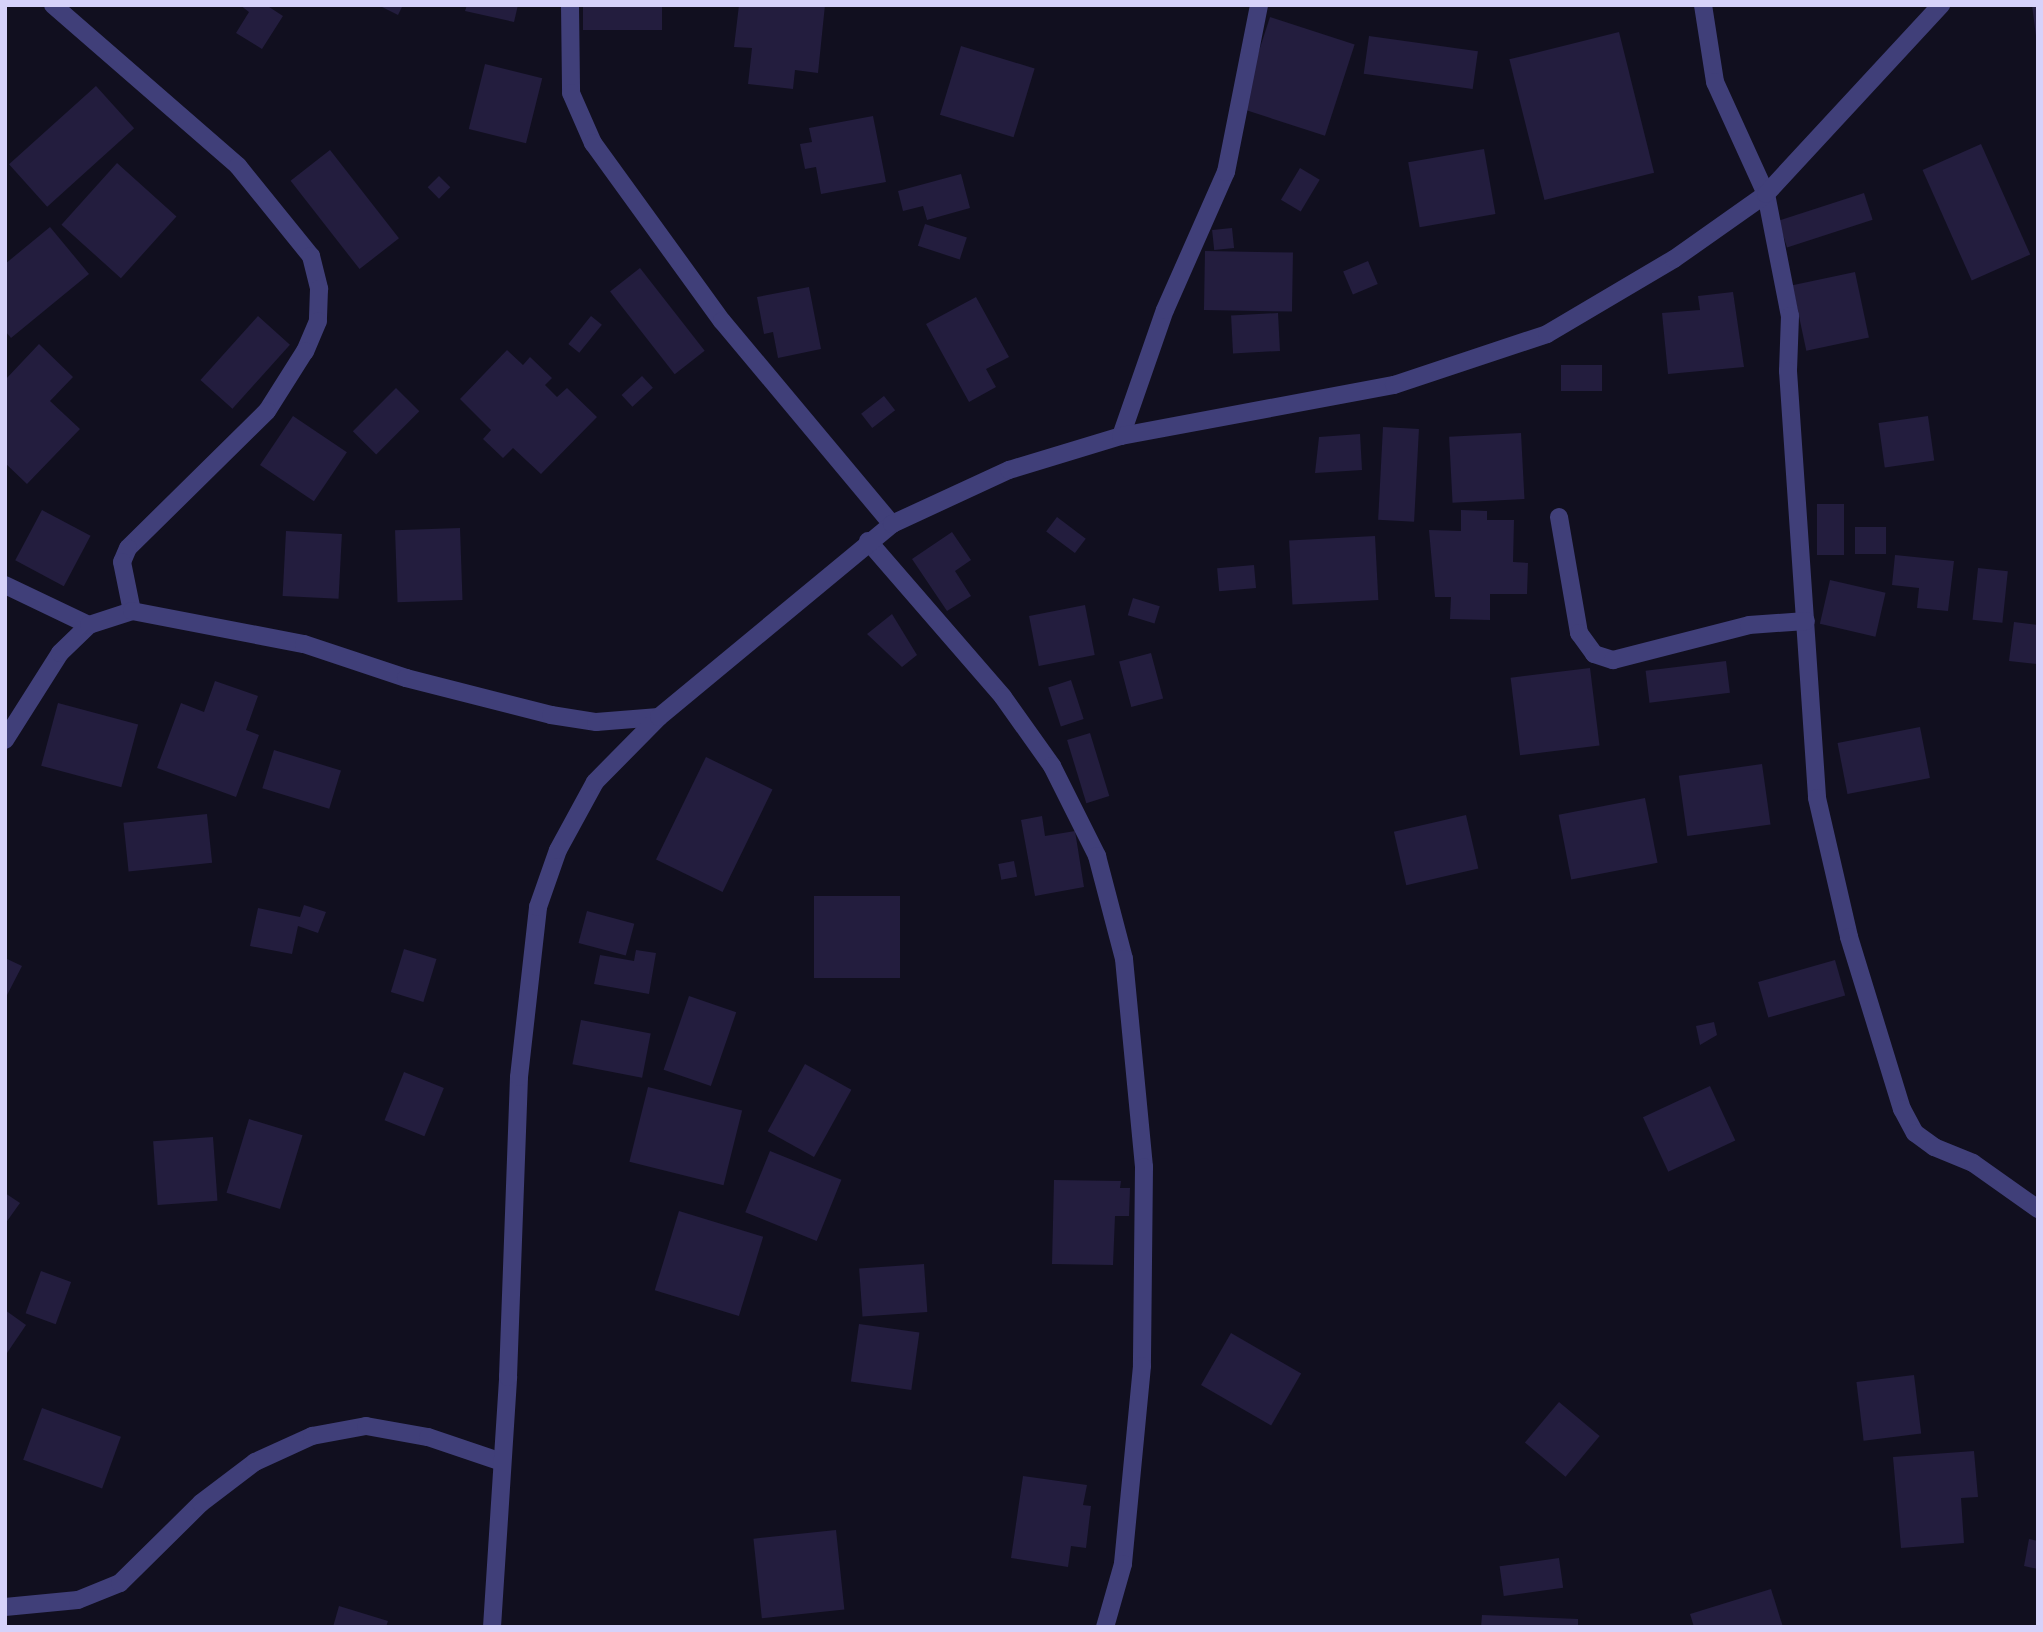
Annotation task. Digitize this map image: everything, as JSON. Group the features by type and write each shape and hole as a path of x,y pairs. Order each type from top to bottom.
{"street":[{"path":"53,5 238,166 311,256 319,289 318,321 275,400 128,548 122,562 132,611"},
{"path":"570,5 571,93 593,143 722,321 892,524"},
{"path":"1121,436 1165,310 1226,173 1259,5"},
{"path":"1703,5 1714,82 1766,194 1790,316 1788,371 1824,841 1902,1108 1915,1133 1934,1147 1973,1163 2038,1209"},
{"path":"492,1627 519,1077 538,907 558,850 595,782 659,717 892,524 1009,470 1121,436 1394,385 1547,334 1674,259 1766,194 1941,5"},
{"path":"1559,517 1580,633 1594,654 1613,660 1749,625 1806,621"},
{"path":"869,541 1003,697 1052,766 1097,856 1124,958 1144,1167 1142,1366 1123,1564 1105,1627"},
{"path":"5,585 89,625"},
{"path":"5,740 60,653 89,625 132,611 304,644 406,678 551,715 596,722 659,717"},
{"path":"5,1607 78,1600 120,1583 201,1503 255,1462 312,1436 366,1426 428,1437 502,1462"}],"building":[{"path":"240,5 266,5 283,16 262,49 236,33 249,12"},
{"path":"378,5 403,5 398,15"},
{"path":"467,5 518,5 514,22 465,11"},
{"path":"583,5 662,5 662,30 583,30"},
{"path":"739,5 825,5 818,73 795,70 793,89 748,84 752,48 734,47"},
{"path":"2032,5 2038,5 2038,36 2036,36"},
{"path":"1270,17 1355,45 1325,136 1240,108"},
{"path":"1619,32 1654,173 1544,200 1509,59"},
{"path":"1369,36 1478,51 1473,89 1364,74"},
{"path":"961,46 1035,69 1014,137 940,115"},
{"path":"485,64 542,78 526,143 469,129"},
{"path":"96,86 134,128 47,207 9,164"},
{"path":"873,116 886,182 821,194 816,167 805,169 800,144 812,142 809,128"},
{"path":"1981,144 2030,255 1972,281 1923,170"},
{"path":"1484,149 1495,214 1420,227 1408,162"},
{"path":"330,150 399,238 360,269 291,181"},
{"path":"117,163 176,217 121,278 61,225"},
{"path":"1300,168 1320,180 1301,212 1281,200"},
{"path":"961,174 970,208 927,220 923,206 903,211 898,191"},
{"path":"439,176 450,187 439,199 428,187"},
{"path":"1864,193 1873,220 1787,247 1778,221"},
{"path":"925,224 967,238 960,259 918,246"},
{"path":"50,227 89,274 11,338 5,331 5,264"},
{"path":"1232,228 1234,248 1214,250 1212,230"},
{"path":"1205,251 1293,253 1292,312 1204,310"},
{"path":"1368,261 1378,284 1353,295 1343,272"},
{"path":"640,268 705,351 675,374 610,291"},
{"path":"1855,272 1869,338 1806,351 1792,285"},
{"path":"809,287 821,349 778,358 773,332 764,334 757,297"},
{"path":"1733,292 1744,367 1668,374 1662,313 1700,310 1698,296"},
{"path":"976,297 1009,357 986,369 996,387 969,402 926,324"},
{"path":"1278,313 1280,351 1233,353 1231,315"},
{"path":"258,316 290,345 232,409 200,380"},
{"path":"591,316 602,325 579,353 568,344"},
{"path":"39,344 73,377 50,401 80,429 27,484 5,463 5,380"},
{"path":"507,350 523,365 530,357 552,378 545,385 557,397 567,388 597,417 541,474 513,448 503,458 483,439 491,430 460,399"},
{"path":"1561,365 1602,365 1602,391 1561,391"},
{"path":"642,376 653,388 632,407 622,395"},
{"path":"396,388 419,411 376,454 353,431"},
{"path":"884,396 895,410 872,428 861,414"},
{"path":"293,416 347,452 314,501 260,465"},
{"path":"1928,416 1934,461 1885,468 1878,423"},
{"path":"1383,427 1419,429 1414,522 1378,520"},
{"path":"1521,433 1524,499 1453,503 1449,437"},
{"path":"1360,434 1362,470 1315,473 1319,437"},
{"path":"1817,504 1844,504 1844,555 1817,555"},
{"path":"42,510 91,536 64,586 15,560"},
{"path":"1461,510 1487,511 1487,520 1514,520 1513,562 1528,563 1527,594 1490,594 1490,620 1450,619 1451,597 1435,597 1429,530 1461,531"},
{"path":"1057,517 1086,539 1075,553 1046,531"},
{"path":"1855,527 1886,527 1886,554 1855,554"},
{"path":"460,528 463,600 398,602 395,530"},
{"path":"286,531 342,534 339,599 283,596"},
{"path":"952,532 971,560 955,571 971,596 947,611 912,559"},
{"path":"1375,536 1378,600 1292,604 1289,541"},
{"path":"1895,555 1954,561 1948,611 1917,608 1919,588 1892,585"},
{"path":"1254,565 1256,588 1219,591 1217,568"},
{"path":"1978,568 2008,571 2002,623 1973,620"},
{"path":"1830,580 1886,593 1875,637 1820,624"},
{"path":"1133,598 1160,606 1155,623 1128,615"},
{"path":"1085,605 1095,655 1039,666 1029,616"},
{"path":"892,614 917,655 902,667 867,634"},
{"path":"2014,622 2038,625 2037,664 2009,661"},
{"path":"1151,653 1163,698 1131,707 1119,662"},
{"path":"1726,661 1730,693 1650,703 1646,671"},
{"path":"1590,668 1600,745 1520,755 1511,678"},
{"path":"1071,680 1084,719 1061,726 1048,687"},
{"path":"215,681 258,696 246,730 259,735 236,797 157,768 181,703 204,712"},
{"path":"58,703 138,724 121,787 41,766"},
{"path":"1920,727 1930,778 1847,794 1838,743"},
{"path":"1090,733 1109,796 1086,803 1067,740"},
{"path":"274,750 341,770 329,809 262,788"},
{"path":"706,757 773,789 723,892 656,859"},
{"path":"1762,764 1770,824 1687,836 1679,776"},
{"path":"1645,798 1658,863 1571,880 1559,815"},
{"path":"207,814 212,863 129,872 123,823"},
{"path":"1466,815 1478,869 1406,885 1394,832"},
{"path":"1042,816 1045,836 1075,831 1084,887 1035,896 1021,820"},
{"path":"1014,861 1017,877 1001,880 998,864"},
{"path":"814,896 900,896 900,978 814,978"},
{"path":"304,905 326,912 318,933 298,926 292,954 250,946 258,908 300,917"},
{"path":"587,911 634,924 626,956 578,943"},
{"path":"404,949 437,959 423,1002 391,992"},
{"path":"636,950 656,953 649,994 594,984 600,955 634,961"},
{"path":"5,958 22,966 5,999"},
{"path":"1835,960 1845,996 1768,1018 1758,982"},
{"path":"689,996 736,1012 711,1086 664,1070"},
{"path":"581,1020 651,1034 642,1078 572,1064"},
{"path":"1714,1022 1717,1035 1700,1045 1696,1026"},
{"path":"805,1064 851,1090 814,1157 768,1131"},
{"path":"404,1072 444,1088 424,1136 385,1120"},
{"path":"1710,1086 1735,1140 1668,1172 1643,1117"},
{"path":"648,1087 742,1110 723,1185 629,1162"},
{"path":"249,1119 303,1135 280,1209 226,1193"},
{"path":"213,1137 217,1201 158,1205 153,1141"},
{"path":"770,1151 841,1180 817,1241 745,1212"},
{"path":"1054,1180 1121,1181 1120,1188 1130,1188 1129,1216 1115,1216 1113,1265 1052,1264"},
{"path":"5,1193 20,1203 5,1224"},
{"path":"679,1211 763,1237 739,1316 655,1290"},
{"path":"924,1264 927,1312 863,1316 859,1269"},
{"path":"41,1271 71,1282 56,1324 26,1313"},
{"path":"5,1310 26,1325 5,1356"},
{"path":"859,1324 919,1332 911,1390 851,1381"},
{"path":"1231,1333 1301,1374 1271,1425 1201,1385"},
{"path":"1914,1375 1921,1434 1864,1441 1856,1382"},
{"path":"1559,1402 1600,1436 1566,1477 1525,1443"},
{"path":"42,1408 121,1437 102,1488 23,1460"},
{"path":"1974,1451 1978,1497 1961,1498 1964,1543 1901,1548 1893,1457"},
{"path":"1023,1476 1087,1485 1083,1505 1091,1506 1086,1548 1071,1546 1068,1567 1011,1558"},
{"path":"836,1530 844,1610 762,1618 753,1539"},
{"path":"2029,1539 2038,1541 2038,1569 2024,1566"},
{"path":"1559,1558 1563,1588 1504,1596 1500,1566"},
{"path":"1771,1589 1783,1627 1694,1627 1690,1614"},
{"path":"339,1606 388,1621 386,1627 333,1627"},
{"path":"1482,1615 1578,1619 1578,1627 1481,1627"}]}
